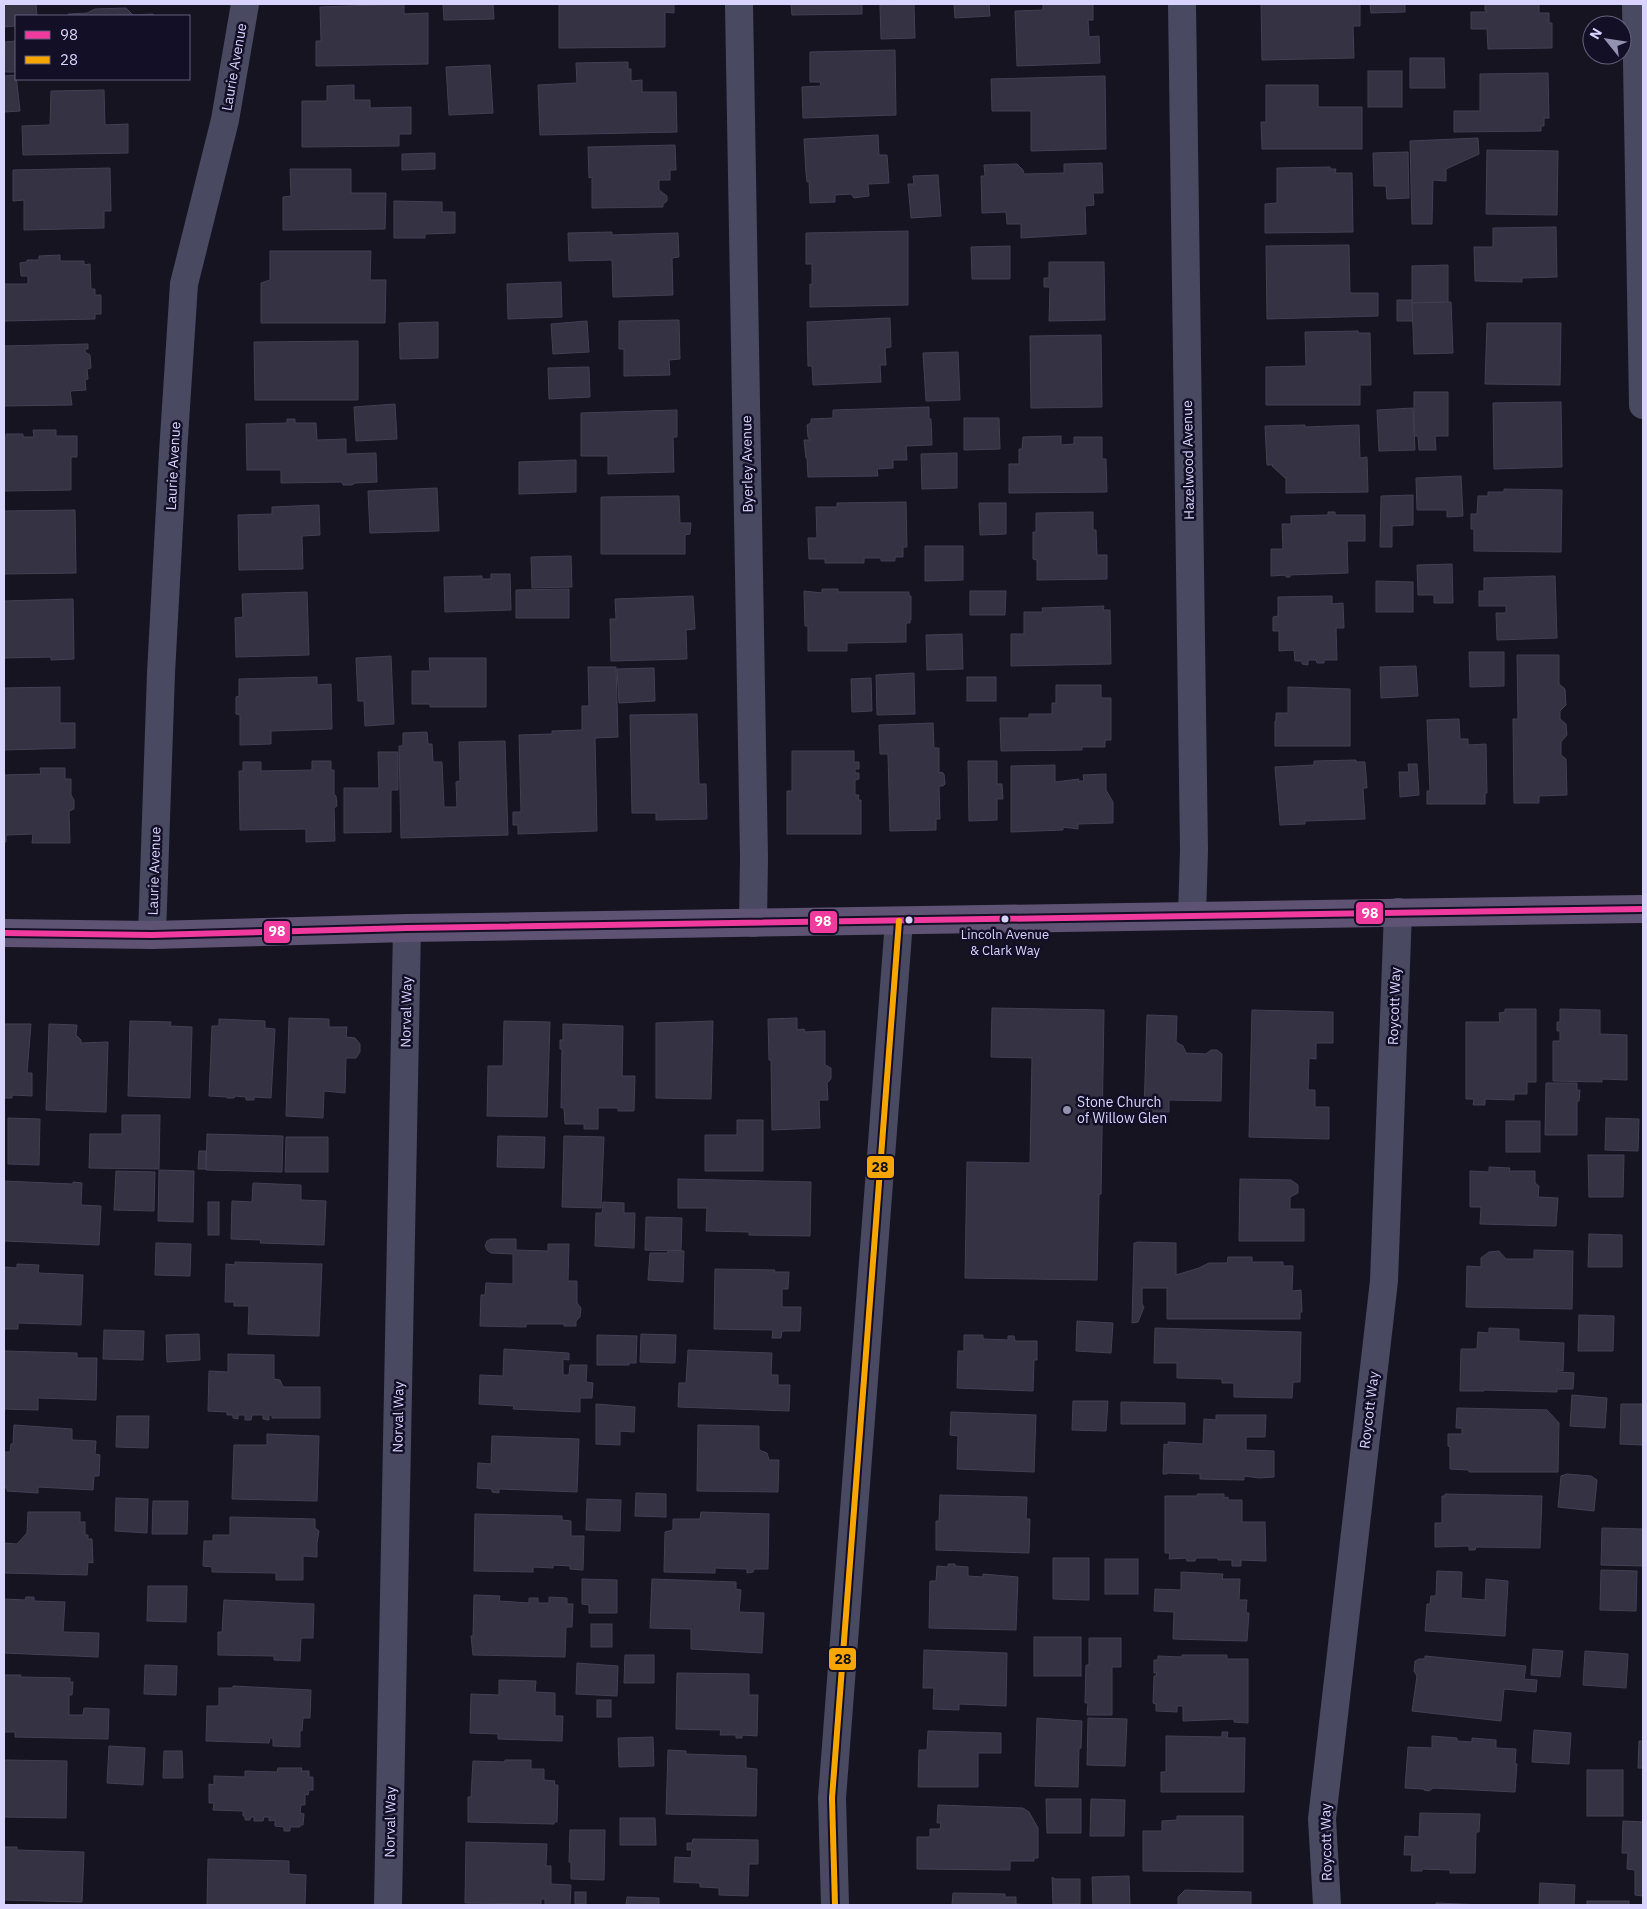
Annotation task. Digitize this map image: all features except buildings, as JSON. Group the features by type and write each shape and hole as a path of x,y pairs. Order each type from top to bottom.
{"main road":[{"path":"4,932 152,935 407,928 1643,909"}],"street":[{"name":"Laurie Avenue","path":"152,935 161,673 184,284 225,120 245,4"},
{"name":"Byerley Avenue","path":"739,4 754,858 753,923"},
{"name":"Hazelwood Avenue","path":"1182,4 1194,850 1192,916"},
{"path":"1636,4 1643,405"},
{"name":"Roycott Way","path":"1327,1905 1322,1819 1384,1281 1398,912"},
{"path":"835,1905 832,1798 899,921"},
{"name":"Norval Way","path":"388,1905 407,928"}],"transit line":[{"name":"98","path":"4,933 152,935 407,928 1643,909"},
{"name":"28","path":"835,1905 832,1798 899,921"}],"place":[{"name":"Lincoln Avenue & Clark Way","path":"1005,919"},
{"name":"Stone Church of Willow Glen","path":"1067,1110"}]}
